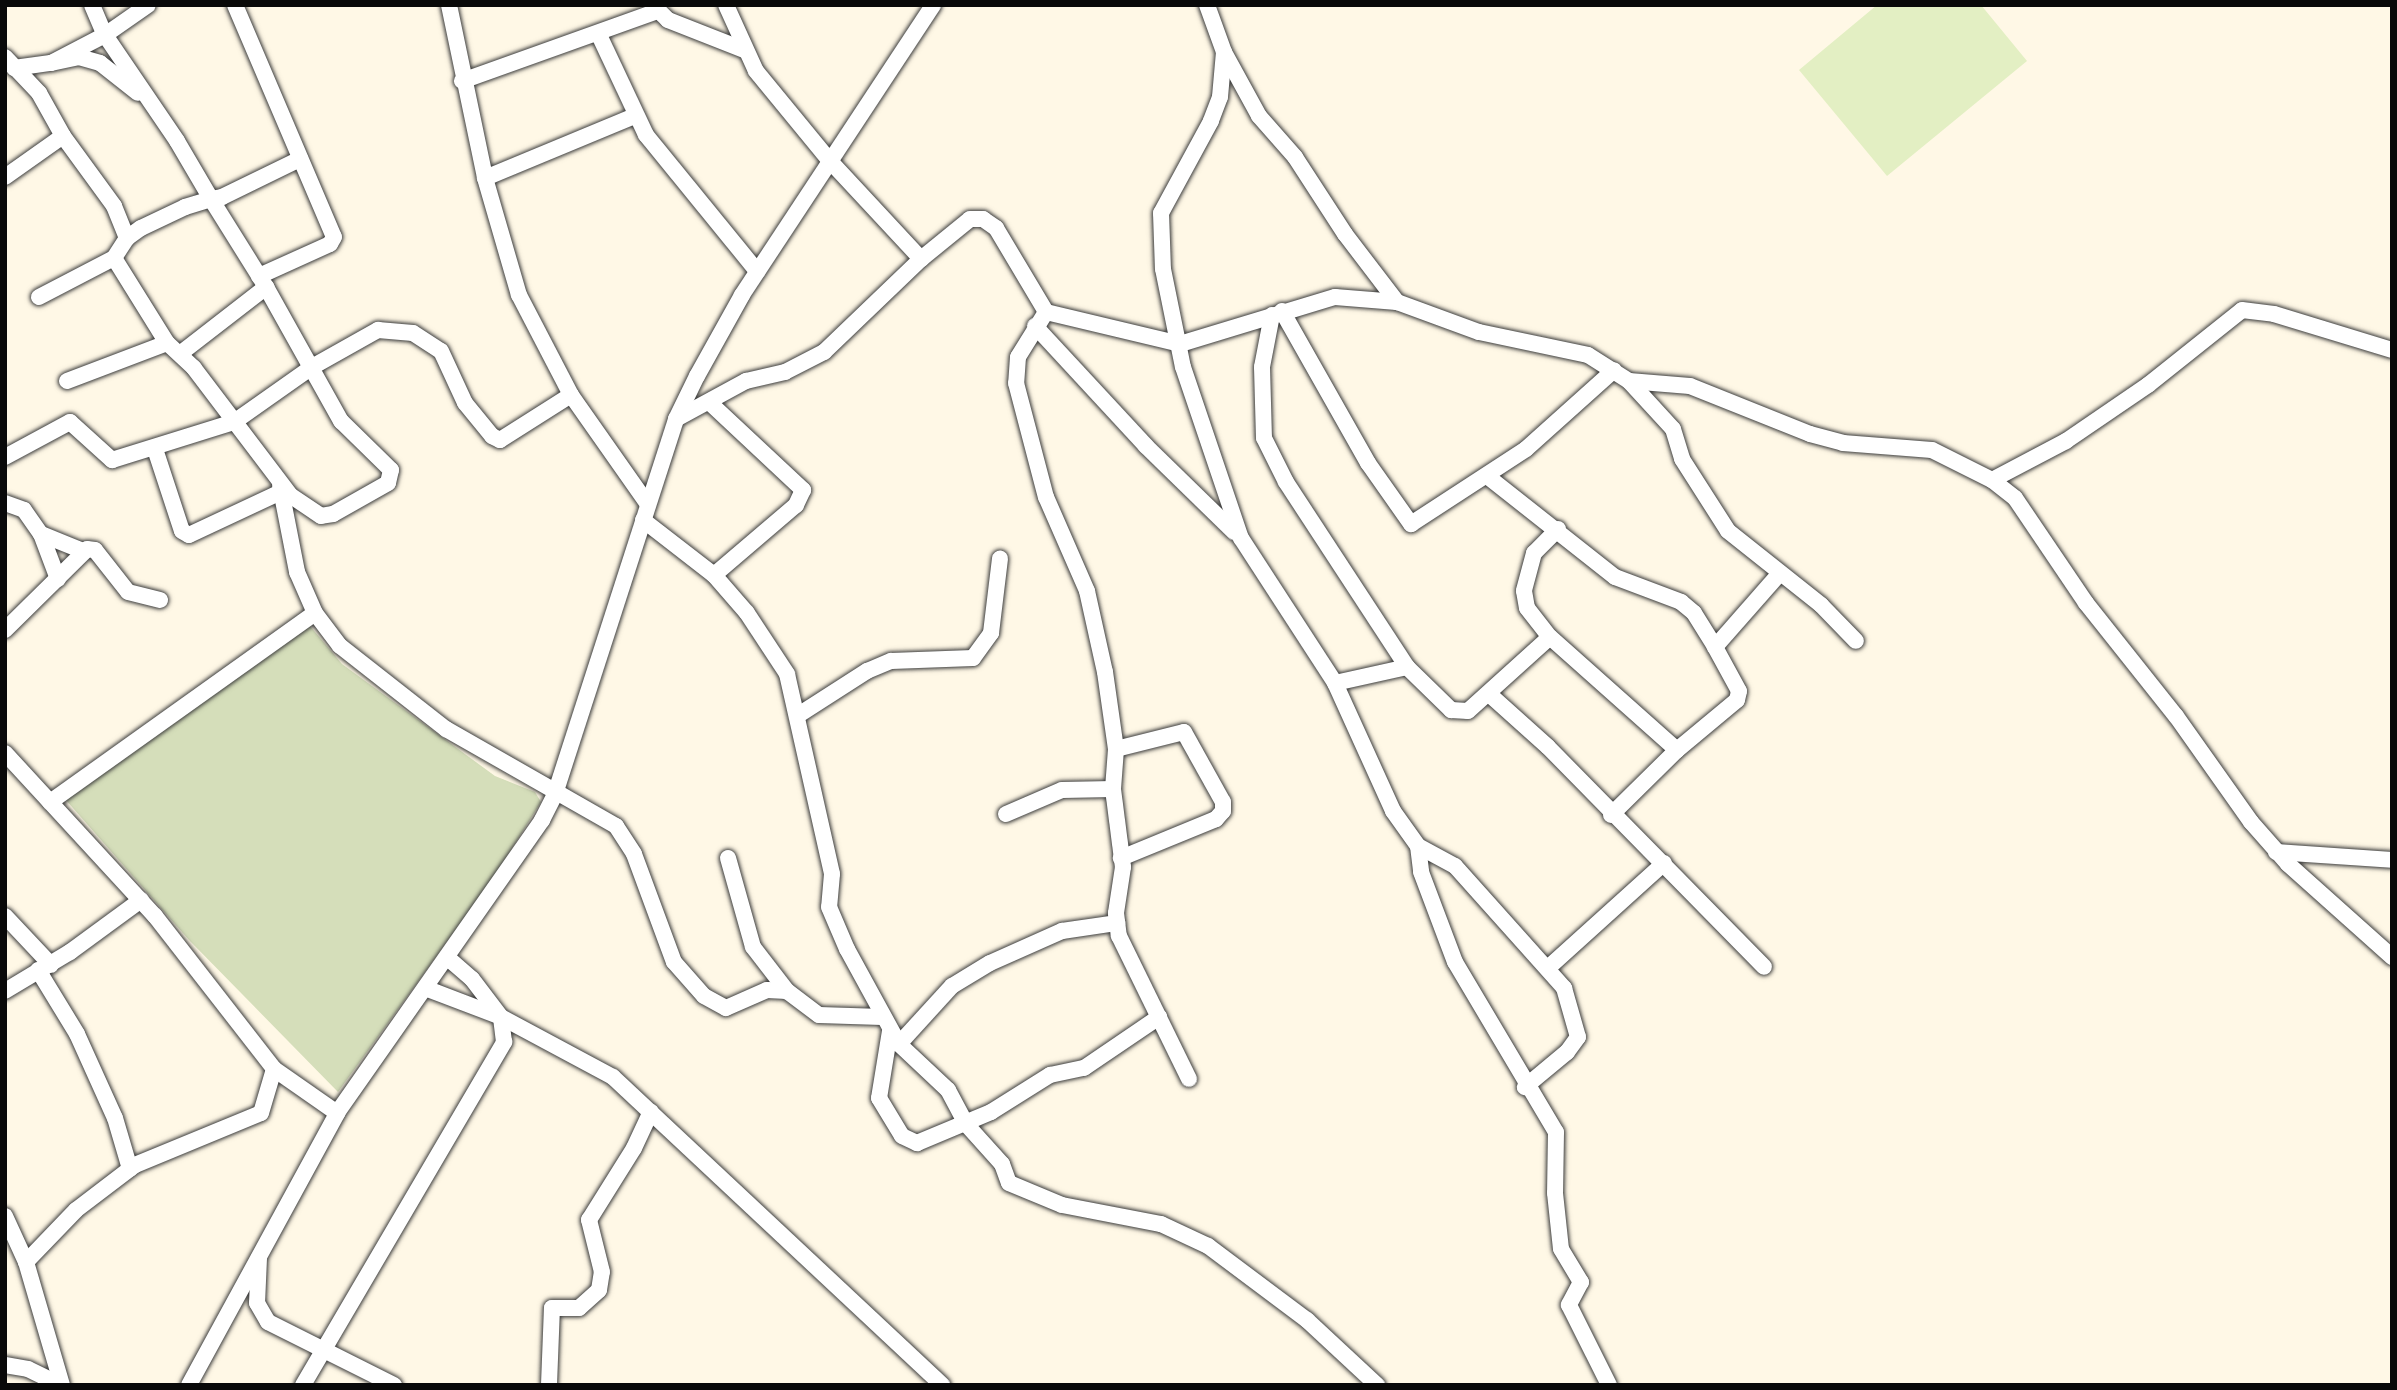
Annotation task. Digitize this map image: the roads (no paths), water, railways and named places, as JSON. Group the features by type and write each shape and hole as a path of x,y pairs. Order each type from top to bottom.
{"street":[{"path":"92,5 105,35 177,141 312,367 341,421 385,464 392,477 333,514 321,516 305,508 280,486 181,353 167,343 114,258"},
{"path":"51,63 105,35 148,5"},
{"path":"181,353 262,282 333,241 235,5"},
{"path":"449,5 462,80 485,178 519,295 571,395 648,503"},
{"path":"726,5 744,50 830,161 921,259"},
{"path":"189,1385 259,1252 337,1114 531,840 555,794 676,419 709,350 757,271 933,5"},
{"path":"1207,5 1224,52 1259,116 1295,157 1345,234 1397,302"},
{"path":"462,80 599,35 655,8 683,28 744,50"},
{"path":"599,35 635,116 757,271"},
{"path":"1224,52 1220,97 1211,121 1161,214 1163,269 1198,419 1241,538"},
{"path":"10,62 51,63 79,57 100,63 134,89 177,141"},
{"path":"10,62 39,93 63,136 114,206 127,238"},
{"path":"485,178 635,116"},
{"path":"5,177 63,136"},
{"path":"39,297 114,258 127,238 300,159"},
{"path":"676,419 746,382 785,372 824,352 921,259 970,219 983,219 996,228 1046,312 1180,344 1335,297 1397,302 1479,332 1588,355 1629,381 1673,429 1682,459 1728,531 1856,641"},
{"path":"1992,480 2066,441 2127,399 2242,310 2274,314 2392,350"},
{"path":"1046,312 1018,357 1016,383 1046,497 1087,591 1115,749 1113,789 1121,858 1117,923 1119,936 1189,1079"},
{"path":"1277,313 1406,521 1416,524 1526,449 1614,370"},
{"path":"1277,313 1262,367 1264,438 1286,482 1407,667 1451,710 1468,711 1550,637"},
{"path":"1035,326 1146,446 1241,538 1335,683 1393,811 1418,846 1454,866 1549,967 1564,988 1578,1037 1567,1052 1525,1087"},
{"path":"5,457 70,422 113,460 155,449 234,422 312,367 378,330 413,333 441,351 465,403 492,436 500,440 571,395"},
{"path":"67,380 167,343"},
{"path":"1629,381 1690,386 1810,435 1843,443 1932,450 1992,480 2015,498 2086,603 2277,852 2392,957"},
{"path":"709,402 803,490 796,505 714,575"},
{"path":"155,449 182,531 189,535 280,486"},
{"path":"1487,476 1558,529 1615,577 1681,602 1694,613 1715,647 1739,697 1677,750 1611,815"},
{"path":"280,486 293,559 315,613 340,646 446,729 555,794 605,816 616,826 634,854 674,962 704,996 717,1006 726,1007 767,990 787,991"},
{"path":"5,503 24,510 41,534 58,579"},
{"path":"643,520 714,575 747,613 787,674 800,714 832,874 829,907 890,1031 908,1058 948,1090 966,1124 992,1149 1016,1189 1062,1205 1161,1224 1208,1246 1307,1320 1377,1385"},
{"path":"1558,529 1534,553 1524,591 1527,608 1550,637 1677,750"},
{"path":"41,534 83,551 95,550 128,592 160,600"},
{"path":"5,630 83,551"},
{"path":"800,714 867,671 891,661 973,658 991,634 1000,559"},
{"path":"1715,647 1780,573"},
{"path":"50,802 315,613"},
{"path":"1335,683 1407,667"},
{"path":"1489,694 1548,747 1611,815 1664,863 1764,967"},
{"path":"1115,749 1184,732 1223,802 1223,811 1216,819 1121,858"},
{"path":"5,753 141,900 274,1069 337,1114"},
{"path":"1006,814 1062,790 1113,789"},
{"path":"1418,846 1421,872 1455,962 1525,1087 1556,1132 1555,1193 1561,1249 1581,1282 1569,1305 1609,1385"},
{"path":"2277,852 2392,860"},
{"path":"728,858 752,947 787,991 819,1015 890,1031"},
{"path":"1549,967 1664,863"},
{"path":"5,991 44,968 141,900"},
{"path":"5,916 44,968 77,1034 115,1118 130,1168"},
{"path":"1117,923 1062,932 990,963 952,986 890,1031 879,1098 902,1136 917,1143 966,1124 1029,1084 1084,1068 1159,1017"},
{"path":"303,1385 504,1042 501,1017 472,979 447,957"},
{"path":"425,988 501,1017 613,1077 942,1385"},
{"path":"26,1262 76,1210 130,1168 251,1120 265,1105 274,1069"},
{"path":"549,1385 552,1308 579,1308 599,1290 602,1272 589,1220 634,1148 651,1112"},
{"path":"5,1216 26,1262 62,1385"},
{"path":"259,1252 258,1311 268,1322 394,1385"},
{"path":"5,1365 28,1369 62,1385"}]}
